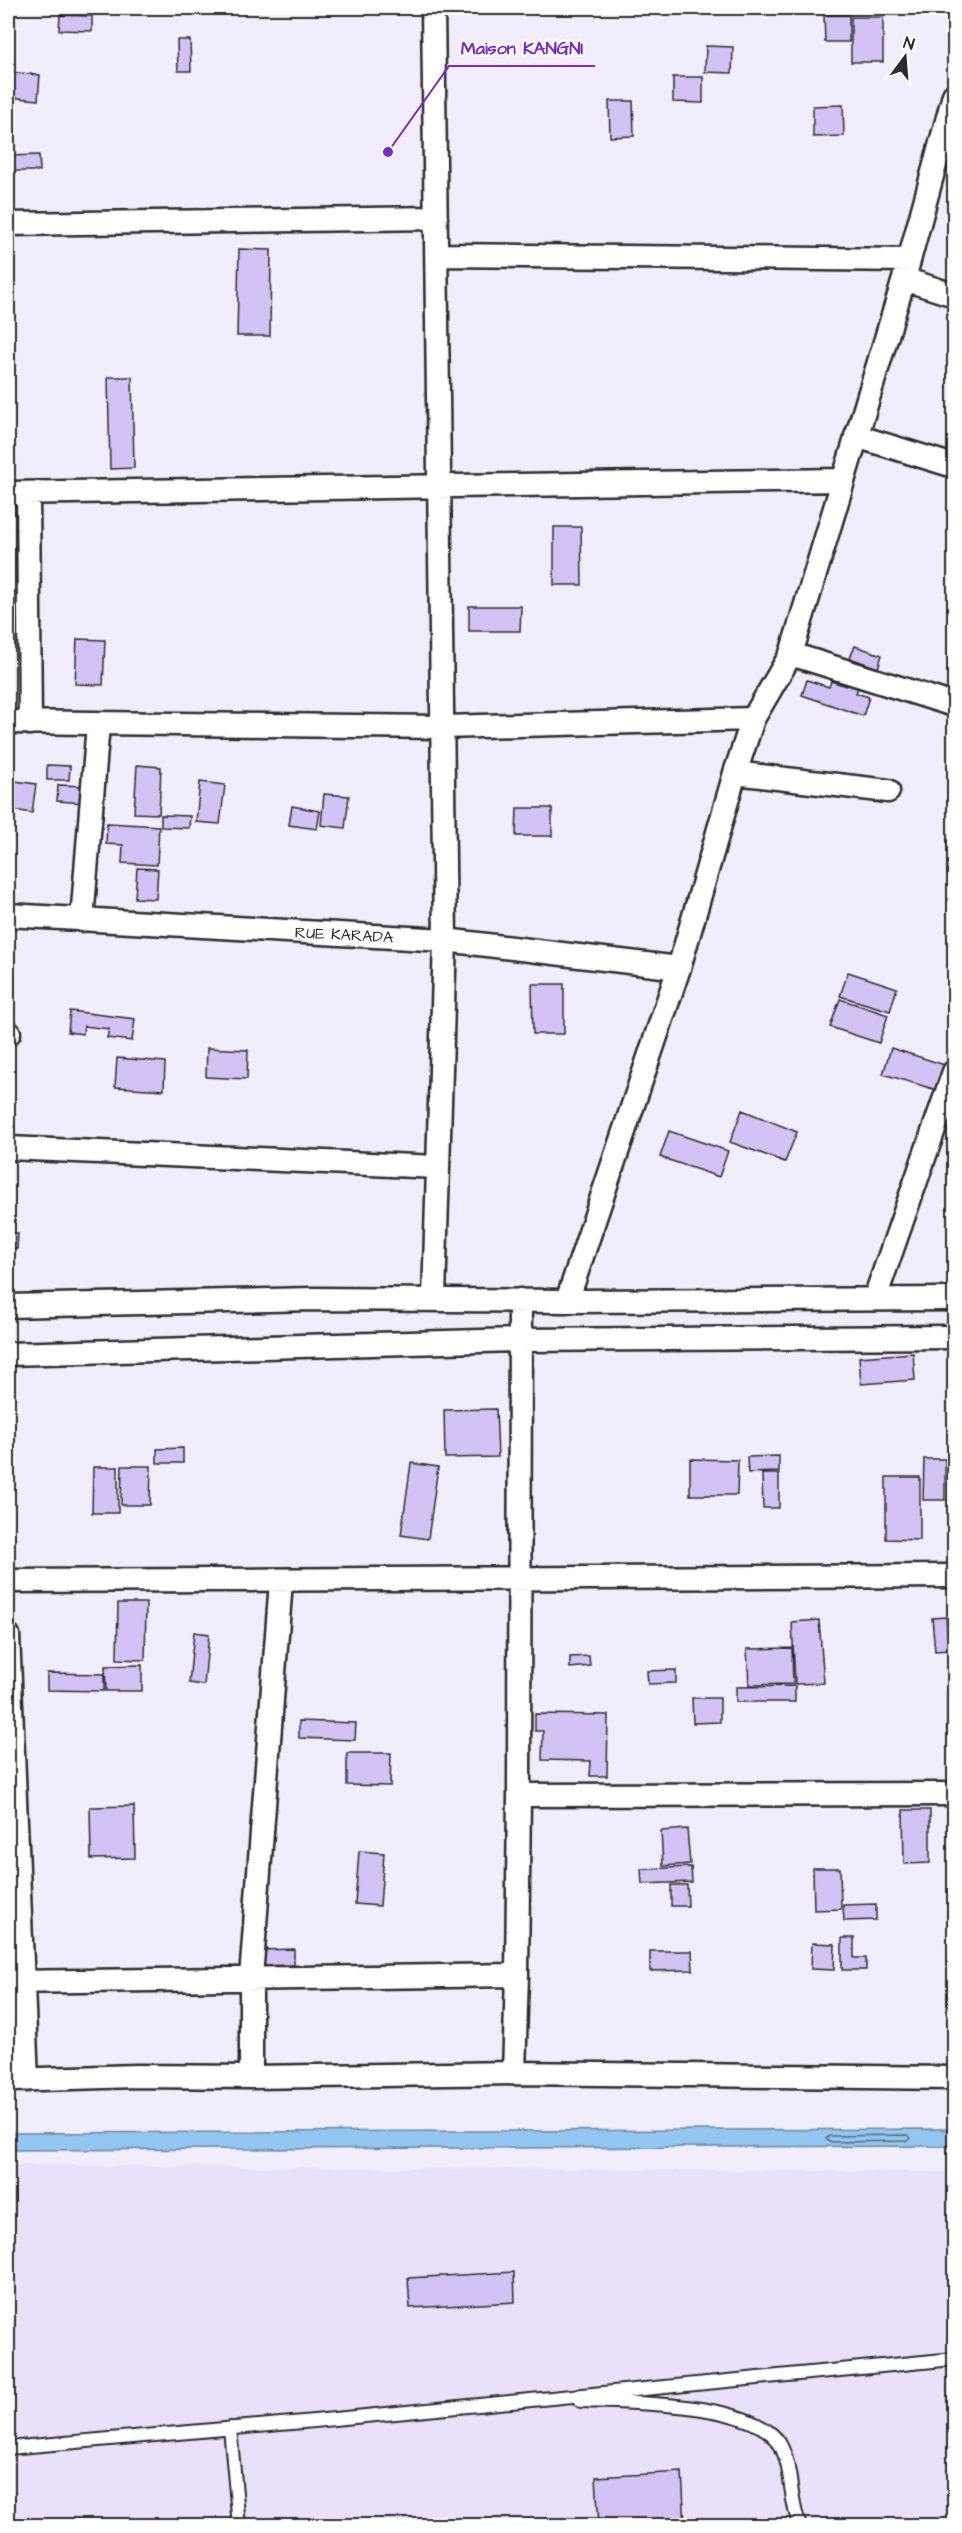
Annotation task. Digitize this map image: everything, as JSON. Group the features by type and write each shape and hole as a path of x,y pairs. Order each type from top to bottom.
{"street":[{"path":"432,8 445,940 434,1298"},
{"path":"567,1301 679,968 735,773 753,719 791,654 907,269 954,95"},
{"path":"8,224 436,218"},
{"path":"436,255 907,269 954,295"},
{"path":"856,436 954,466"},
{"path":"753,719 443,727 19,723 18,493 440,484 843,480"},
{"path":"791,654 954,705"},
{"path":"82,920 98,724"},
{"path":"735,773 888,791"},
{"name":"RUE KARADA","path":"8,915 445,940 679,968"},
{"path":"874,1298 954,1072"},
{"path":"8,1148 437,1167"},
{"path":"8,1306 434,1298 567,1301 954,1299"},
{"path":"514,2073 518,1976 520,1579 518,1340 520,1300"},
{"path":"8,1354 518,1340 954,1337"},
{"path":"8,1581 954,1576"},
{"path":"251,2077 251,1978 281,1581"},
{"path":"8,1635 17,2080 136,2076 251,2077 514,2073 954,2078"},
{"path":"519,1795 954,1794"},
{"path":"15,1982 518,1976"}],"lane":[{"path":"8,2448 954,2359"},
{"path":"532,2400 693,2409 727,2413 752,2420 766,2429 780,2444 787,2463 793,2510 800,2526"},
{"path":"230,2428 239,2526"}],"shaded area":[{"path":"8,2165 954,2172 954,2525 8,2526"}],"water":[{"path":"954,2129 954,2146 8,2150 8,2133"}],"building":[{"path":"60,15 92,16 92,31 59,30"},
{"path":"824,15 849,15 849,42 825,42"},
{"path":"851,17 883,17 883,62 851,62"},
{"path":"177,40 190,40 191,71 178,71"},
{"path":"706,46 733,47 732,73 705,72"},
{"path":"8,72 40,75 38,100 8,97"},
{"path":"673,77 703,77 703,103 673,102"},
{"path":"609,101 633,101 634,136 610,137"},
{"path":"843,105 844,136 813,137 813,106"},
{"path":"39,155 40,171 8,171 8,156"},
{"path":"239,249 271,250 270,336 237,336"},
{"path":"108,377 132,377 134,468 110,469"},
{"path":"554,527 581,527 582,585 554,585"},
{"path":"469,606 521,606 520,631 469,631"},
{"path":"77,639 105,640 103,685 75,684"},
{"path":"855,646 882,655 878,668 850,658"},
{"path":"807,680 829,687 831,681 846,686 848,681 859,685 856,693 869,697 863,716 802,695"},
{"path":"47,765 70,766 69,780 47,780"},
{"path":"137,765 161,767 159,814 134,813"},
{"path":"8,780 36,784 32,813 8,809"},
{"path":"200,782 225,785 220,824 196,822"},
{"path":"58,785 87,786 86,803 57,801"},
{"path":"324,794 349,796 345,828 321,825"},
{"path":"292,806 320,811 317,829 289,825"},
{"path":"517,808 552,808 552,836 516,836"},
{"path":"161,815 190,816 189,828 161,827"},
{"path":"107,823 159,826 157,865 122,863 123,845 106,844"},
{"path":"137,868 158,869 156,899 135,898"},
{"path":"848,972 897,988 890,1011 840,996"},
{"path":"532,984 564,984 564,1034 533,1034"},
{"path":"840,999 888,1015 879,1043 830,1027"},
{"path":"70,1011 135,1019 132,1041 107,1038 109,1029 84,1026 83,1034 68,1032"},
{"path":"207,1048 248,1050 247,1079 206,1077"},
{"path":"891,1048 948,1066 940,1091 883,1074"},
{"path":"117,1058 165,1062 164,1090 115,1087"},
{"path":"742,1110 797,1132 785,1162 730,1142"},
{"path":"669,1131 728,1151 719,1177 660,1157"},
{"path":"8,1233 18,1233 17,1249 8,1249"},
{"path":"913,1353 915,1380 861,1384 859,1357"},
{"path":"496,1409 498,1457 445,1458 444,1410"},
{"path":"183,1448 183,1463 157,1463 157,1449"},
{"path":"779,1456 779,1472 748,1473 747,1457"},
{"path":"690,1459 738,1460 737,1495 690,1495"},
{"path":"924,1459 945,1459 945,1500 923,1500"},
{"path":"411,1463 438,1467 428,1539 401,1535"},
{"path":"122,1466 151,1466 150,1505 121,1505"},
{"path":"93,1467 118,1467 118,1513 92,1513"},
{"path":"762,1474 779,1474 779,1508 763,1508"},
{"path":"886,1477 920,1477 920,1540 886,1539"},
{"path":"118,1603 146,1603 145,1660 117,1659"},
{"path":"946,1617 949,1650 935,1651 932,1618"},
{"path":"819,1620 824,1683 795,1684 792,1622"},
{"path":"194,1632 209,1634 204,1685 189,1683"},
{"path":"792,1648 793,1684 749,1685 747,1649"},
{"path":"589,1656 590,1666 570,1668 570,1657"},
{"path":"142,1665 142,1691 106,1691 105,1666"},
{"path":"947,1667 954,1667 954,1684 947,1684"},
{"path":"676,1670 676,1683 648,1684 647,1671"},
{"path":"47,1673 104,1674 104,1691 47,1690"},
{"path":"795,1686 795,1702 736,1702 736,1687"},
{"path":"947,1693 954,1693 954,1730 947,1730"},
{"path":"692,1698 720,1698 720,1722 693,1723"},
{"path":"535,1714 608,1715 607,1776 590,1776 591,1761 542,1760 543,1731 535,1731"},
{"path":"299,1721 356,1723 355,1740 299,1738"},
{"path":"347,1753 391,1753 390,1786 347,1785"},
{"path":"134,1806 135,1858 91,1859 90,1807"},
{"path":"903,1810 930,1810 930,1863 904,1864"},
{"path":"687,1829 690,1864 663,1866 661,1831"},
{"path":"359,1851 384,1853 380,1906 355,1904"},
{"path":"691,1867 692,1882 642,1884 641,1869"},
{"path":"813,1868 840,1868 841,1909 814,1910"},
{"path":"671,1885 687,1885 688,1906 671,1906"},
{"path":"876,1904 876,1920 844,1921 843,1905"},
{"path":"842,1938 854,1938 854,1958 866,1958 866,1970 842,1970"},
{"path":"812,1943 835,1944 834,1970 811,1969"},
{"path":"294,1949 294,1965 262,1966 262,1950"},
{"path":"650,1951 692,1951 693,1970 650,1971"},
{"path":"514,2272 515,2302 410,2308 408,2278"},
{"path":"682,2472 685,2526 599,2526 596,2477"},
{"path":"27,2518 28,2526 8,2526 8,2519"}],"place":[{"name":"Maison KANGNI","path":"388,152"}]}
